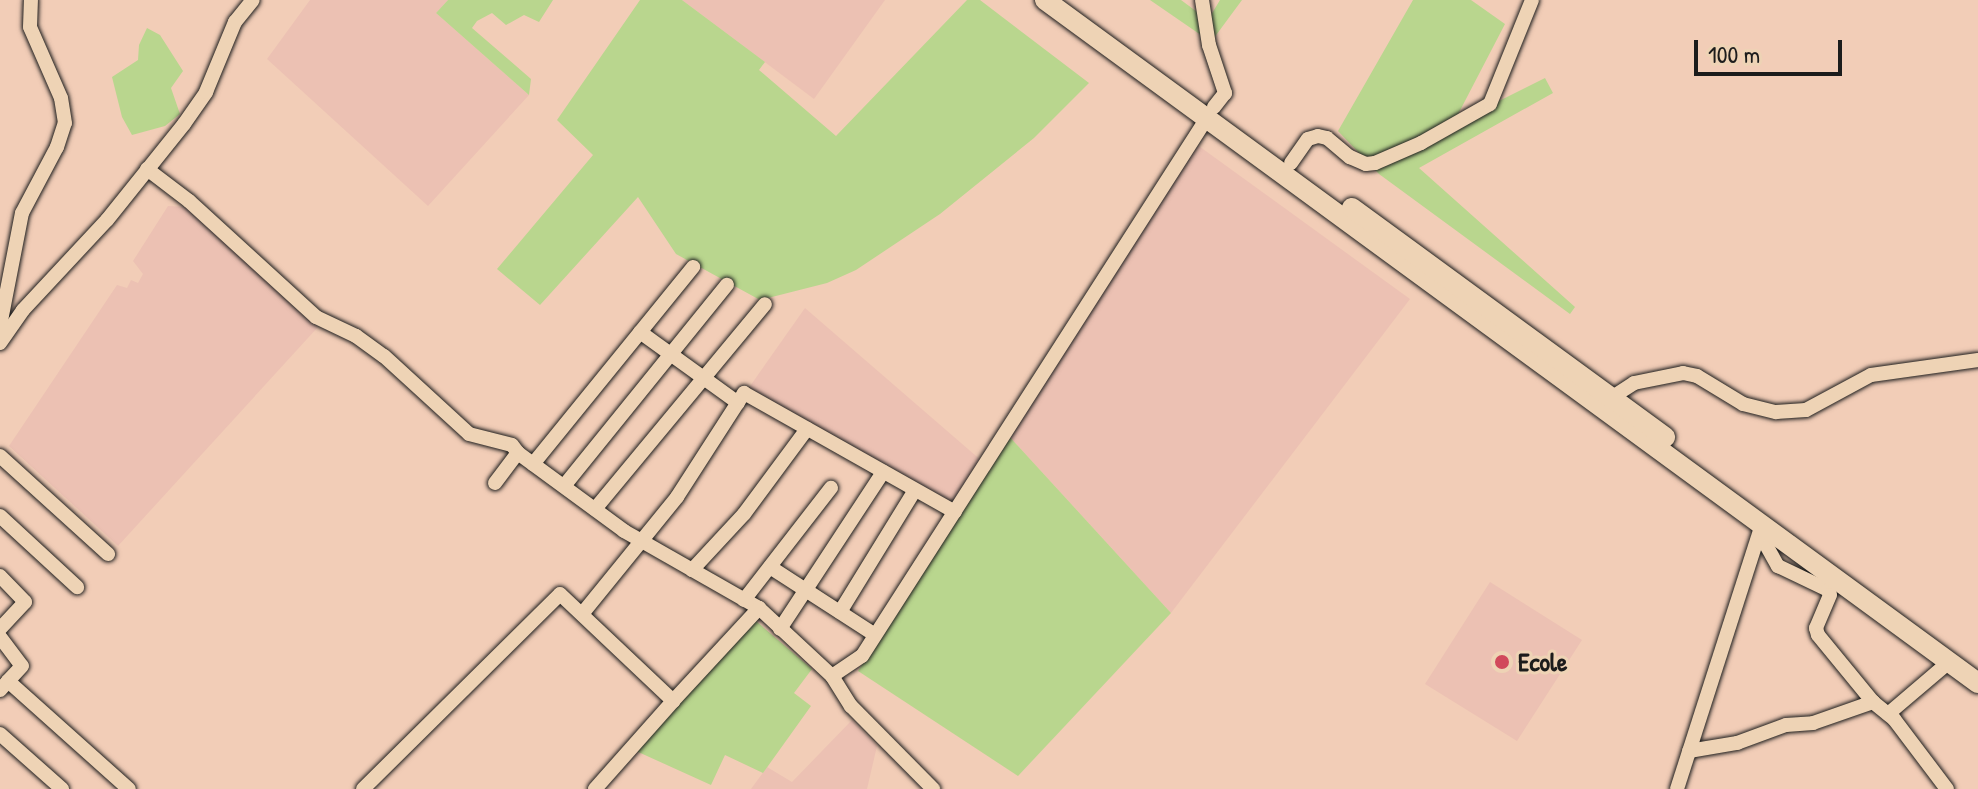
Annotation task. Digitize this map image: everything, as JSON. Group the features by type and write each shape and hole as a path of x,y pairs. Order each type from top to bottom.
{"highway":[{"path":"1045,0 1211,113 1291,163 1978,667"},
{"path":"1068,0 1211,113 1760,529 1978,683"}],"street":[{"path":"0,326 22,213 57,147 65,123 61,98 30,27 31,0"},
{"path":"0,343 23,310 107,220 206,92 235,22 253,0"},
{"path":"832,676 862,656 1225,93 1209,45 1202,0"},
{"path":"1291,163 1308,139 1318,136 1327,138 1350,157 1366,164 1375,163 1421,143 1490,104 1532,0"},
{"path":"147,169 189,201 316,317 356,336 384,356 469,434 512,445 518,453 644,542 759,608 832,676 851,706 933,789"},
{"path":"533,464 693,267"},
{"path":"564,486 727,285"},
{"path":"595,509 765,304"},
{"path":"640,332 738,403"},
{"path":"1611,398 1634,383 1683,373 1697,376 1743,404 1776,412 1806,410 1871,375 1978,360"},
{"path":"582,614 644,542 744,393 955,512"},
{"path":"692,570 744,514 807,429"},
{"path":"495,483 518,453"},
{"path":"0,456 108,554"},
{"path":"780,629 883,472"},
{"path":"744,600 831,488"},
{"path":"840,612 915,490"},
{"path":"0,516 77,587"},
{"path":"1760,529 1778,566 1828,590 1830,595 1816,628 1818,635 1873,702 1888,714 1947,789"},
{"path":"1677,789 1760,529"},
{"path":"770,567 875,635"},
{"path":"0,576 25,602 0,629"},
{"path":"363,789 560,594 673,701"},
{"path":"595,789 759,608"},
{"path":"0,637 22,666 4,685 129,789"},
{"path":"1888,714 1949,662"},
{"path":"1689,751 1737,743 1786,725 1813,723 1873,702"},
{"path":"0,734 62,789"}],"shaded area":[{"path":"310,0 448,0 436,13 529,95 428,206 267,59"},
{"path":"682,0 885,0 814,99"},
{"path":"1196,144 1410,299 1171,613 1008,435"},
{"path":"168,206 188,207 318,327 118,546 9,446 117,285 127,288 131,280 138,283 143,274 133,261"},
{"path":"805,308 983,462 953,507 748,389"},
{"path":"1490,582 1582,640 1517,741 1425,684"},
{"path":"852,720 877,746 867,789 751,789 767,767 792,782"}],"green space":[{"path":"448,0 553,0 539,22 524,15 506,25 492,13 477,21 472,28 531,79 529,95 436,13"},
{"path":"640,0 682,0 765,62 759,70 836,136 967,0 980,0 1089,83 1034,138 940,214 856,270 827,283 760,300 676,254 638,197 540,305 497,269 593,155 557,120"},
{"path":"1150,0 1181,0 1208,20 1220,0 1242,0 1211,42"},
{"path":"1413,0 1471,0 1505,24 1453,124 1545,78 1553,93 1419,168 1575,307 1570,314 1379,174 1338,131"},
{"path":"147,28 160,35 183,71 171,88 180,114 165,126 132,135 122,117 112,77 138,60 139,45"},
{"path":"1008,435 1171,613 1018,776 858,671"},
{"path":"756,621 812,669 794,693 811,706 763,773 725,755 711,785 636,751"}],"place":[{"name":"Ecole","path":"1502,662"}]}
